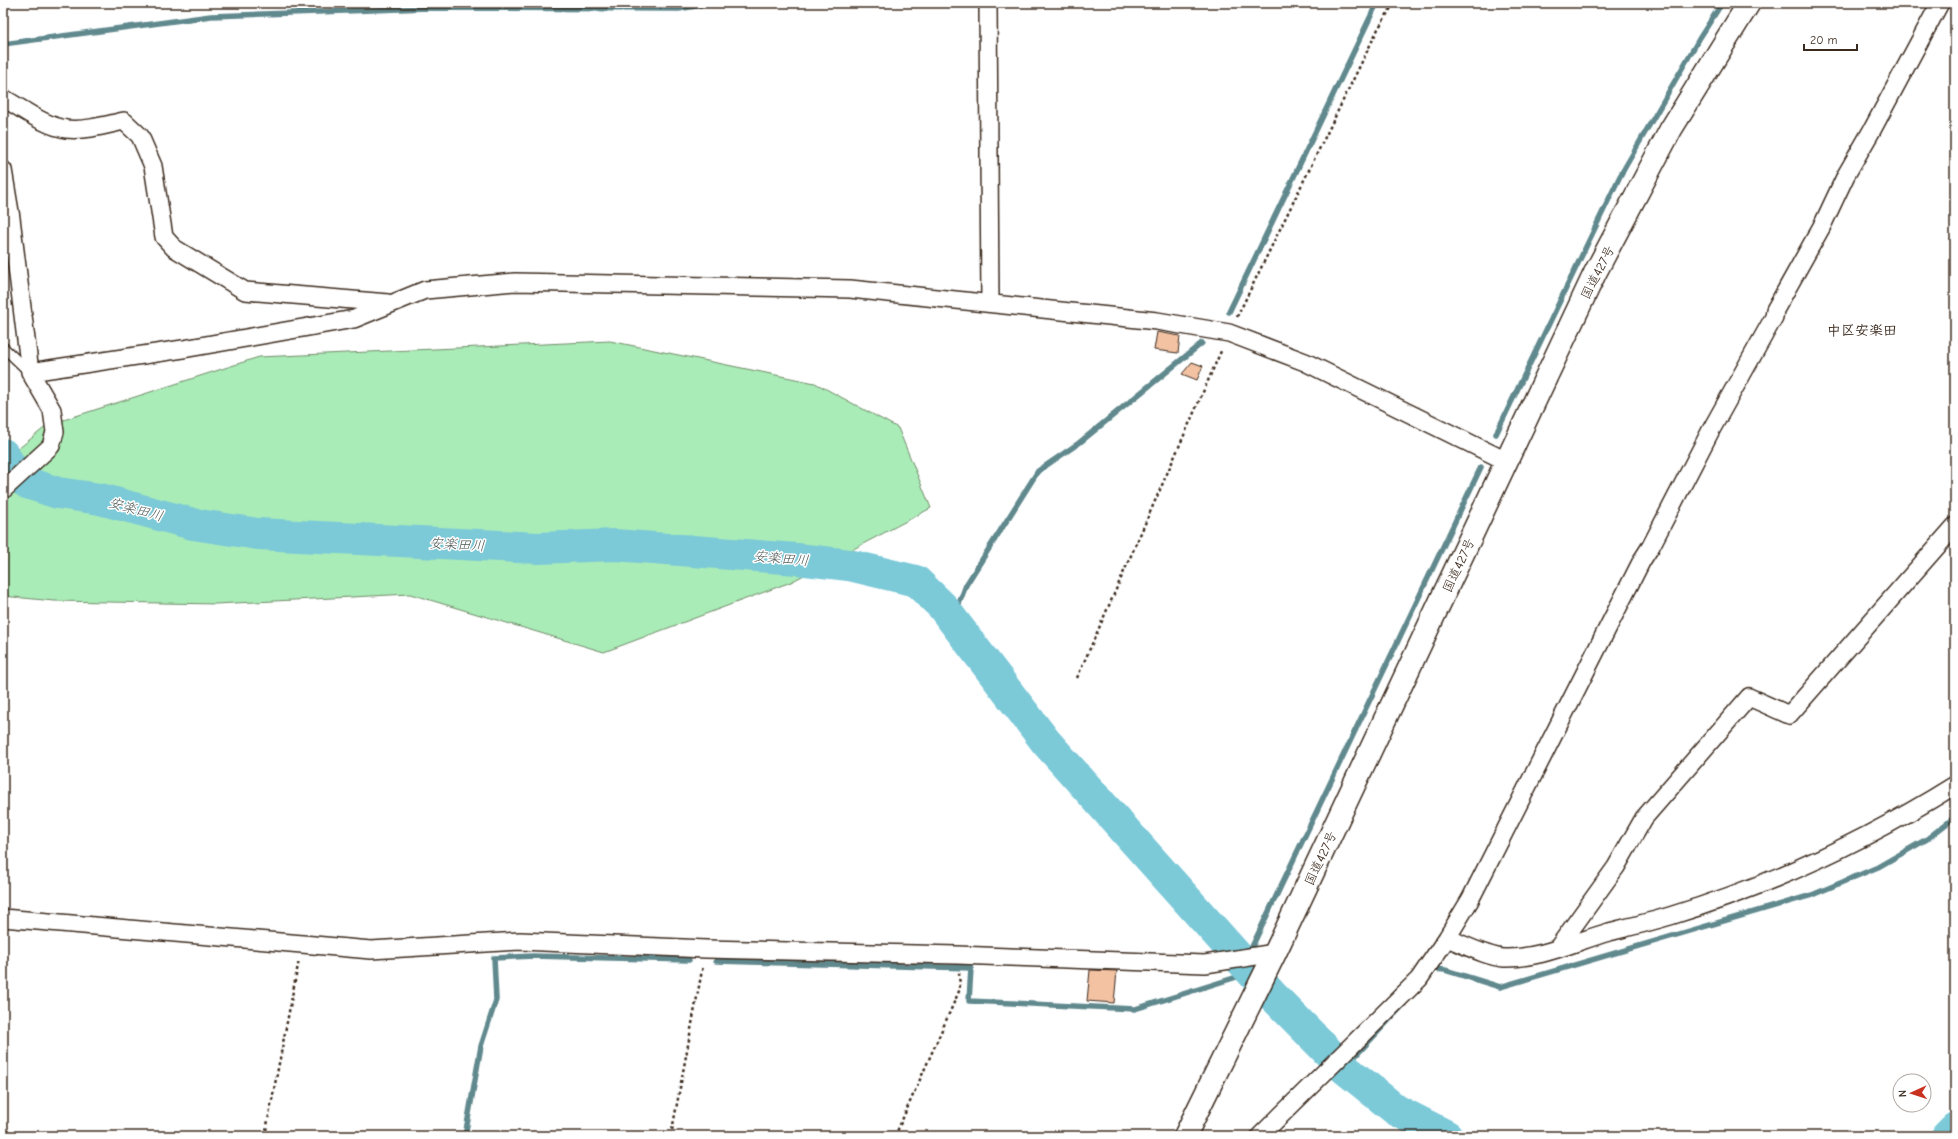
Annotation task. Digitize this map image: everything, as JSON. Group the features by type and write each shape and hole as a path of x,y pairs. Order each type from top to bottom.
{"highway":[{"name":"国道427号","path":"1185,1136 1266,972 1595,273 1671,129 1749,3"}],"street":[{"path":"988,3 990,303"},
{"path":"1260,1136 1327,1072 1419,979 1447,938 1470,900 1642,560 1651,546 1711,430 1774,317 1775,310 1822,226 1846,175 1872,130 1940,3"},
{"path":"3,98 51,125 66,129 100,127 124,121 140,136 153,166 164,237 174,248 245,291 390,303"},
{"path":"3,170 11,218 30,372 52,410 55,432 51,446 3,490"},
{"path":"30,372 183,349 354,319 425,290 515,282 850,289 1157,321 1229,333 1305,362 1506,461"},
{"path":"1557,949 1616,867 1644,818 1749,697 1790,716 1955,526"},
{"path":"1447,938 1495,957 1503,958 1533,956 1670,916 1754,887 1838,849 1929,801 1955,785"},
{"path":"3,918 371,950 520,941 706,949 958,955 1204,964 1275,953"}],"lane":[{"path":"3,347 30,372"}],"path":[{"path":"1077,678 1229,333 1374,36 1394,3"},
{"path":"265,1136 302,944"},
{"path":"671,1136 706,949"},
{"path":"895,1136 960,989 959,972"}],"green space":[{"path":"610,341 815,383 898,428 931,508 791,582 604,652 410,594 216,604 54,601 3,596 3,461 48,425 259,357"}],"building":[{"path":"1157,332 1180,336 1178,353 1154,350"},
{"path":"1192,362 1203,366 1197,380 1182,374"},
{"path":"1090,970 1117,971 1114,1003 1087,1001"}],"waterway":[{"path":"3,44 211,16 428,8 679,9 712,3"},
{"path":"1229,312 1377,3"},
{"path":"1496,434 1620,176 1699,39 1722,3"},
{"path":"953,620 966,585 1038,471 1079,443 1202,343"},
{"name":"安楽田川","path":"3,454 13,470 27,483 58,493 100,499 193,524 258,534 538,548 615,545 797,559 849,565 916,581 942,606 1046,742 1272,995 1344,1068 1396,1110 1447,1136"},
{"path":"1249,953 1481,467"},
{"path":"1431,971 1433,969 1445,970 1500,987 1812,895 1878,867 1927,839 1955,817"},
{"path":"465,1136 481,1046 496,1000 494,958 533,956 689,960"},
{"path":"716,961 971,968 969,1001 1135,1009 1240,976 1249,971"},
{"path":"1344,1068 1404,1004"},
{"path":"1947,1136 1955,1128"}],"district":[{"name":"中区安楽田","path":"1862,330"}]}
